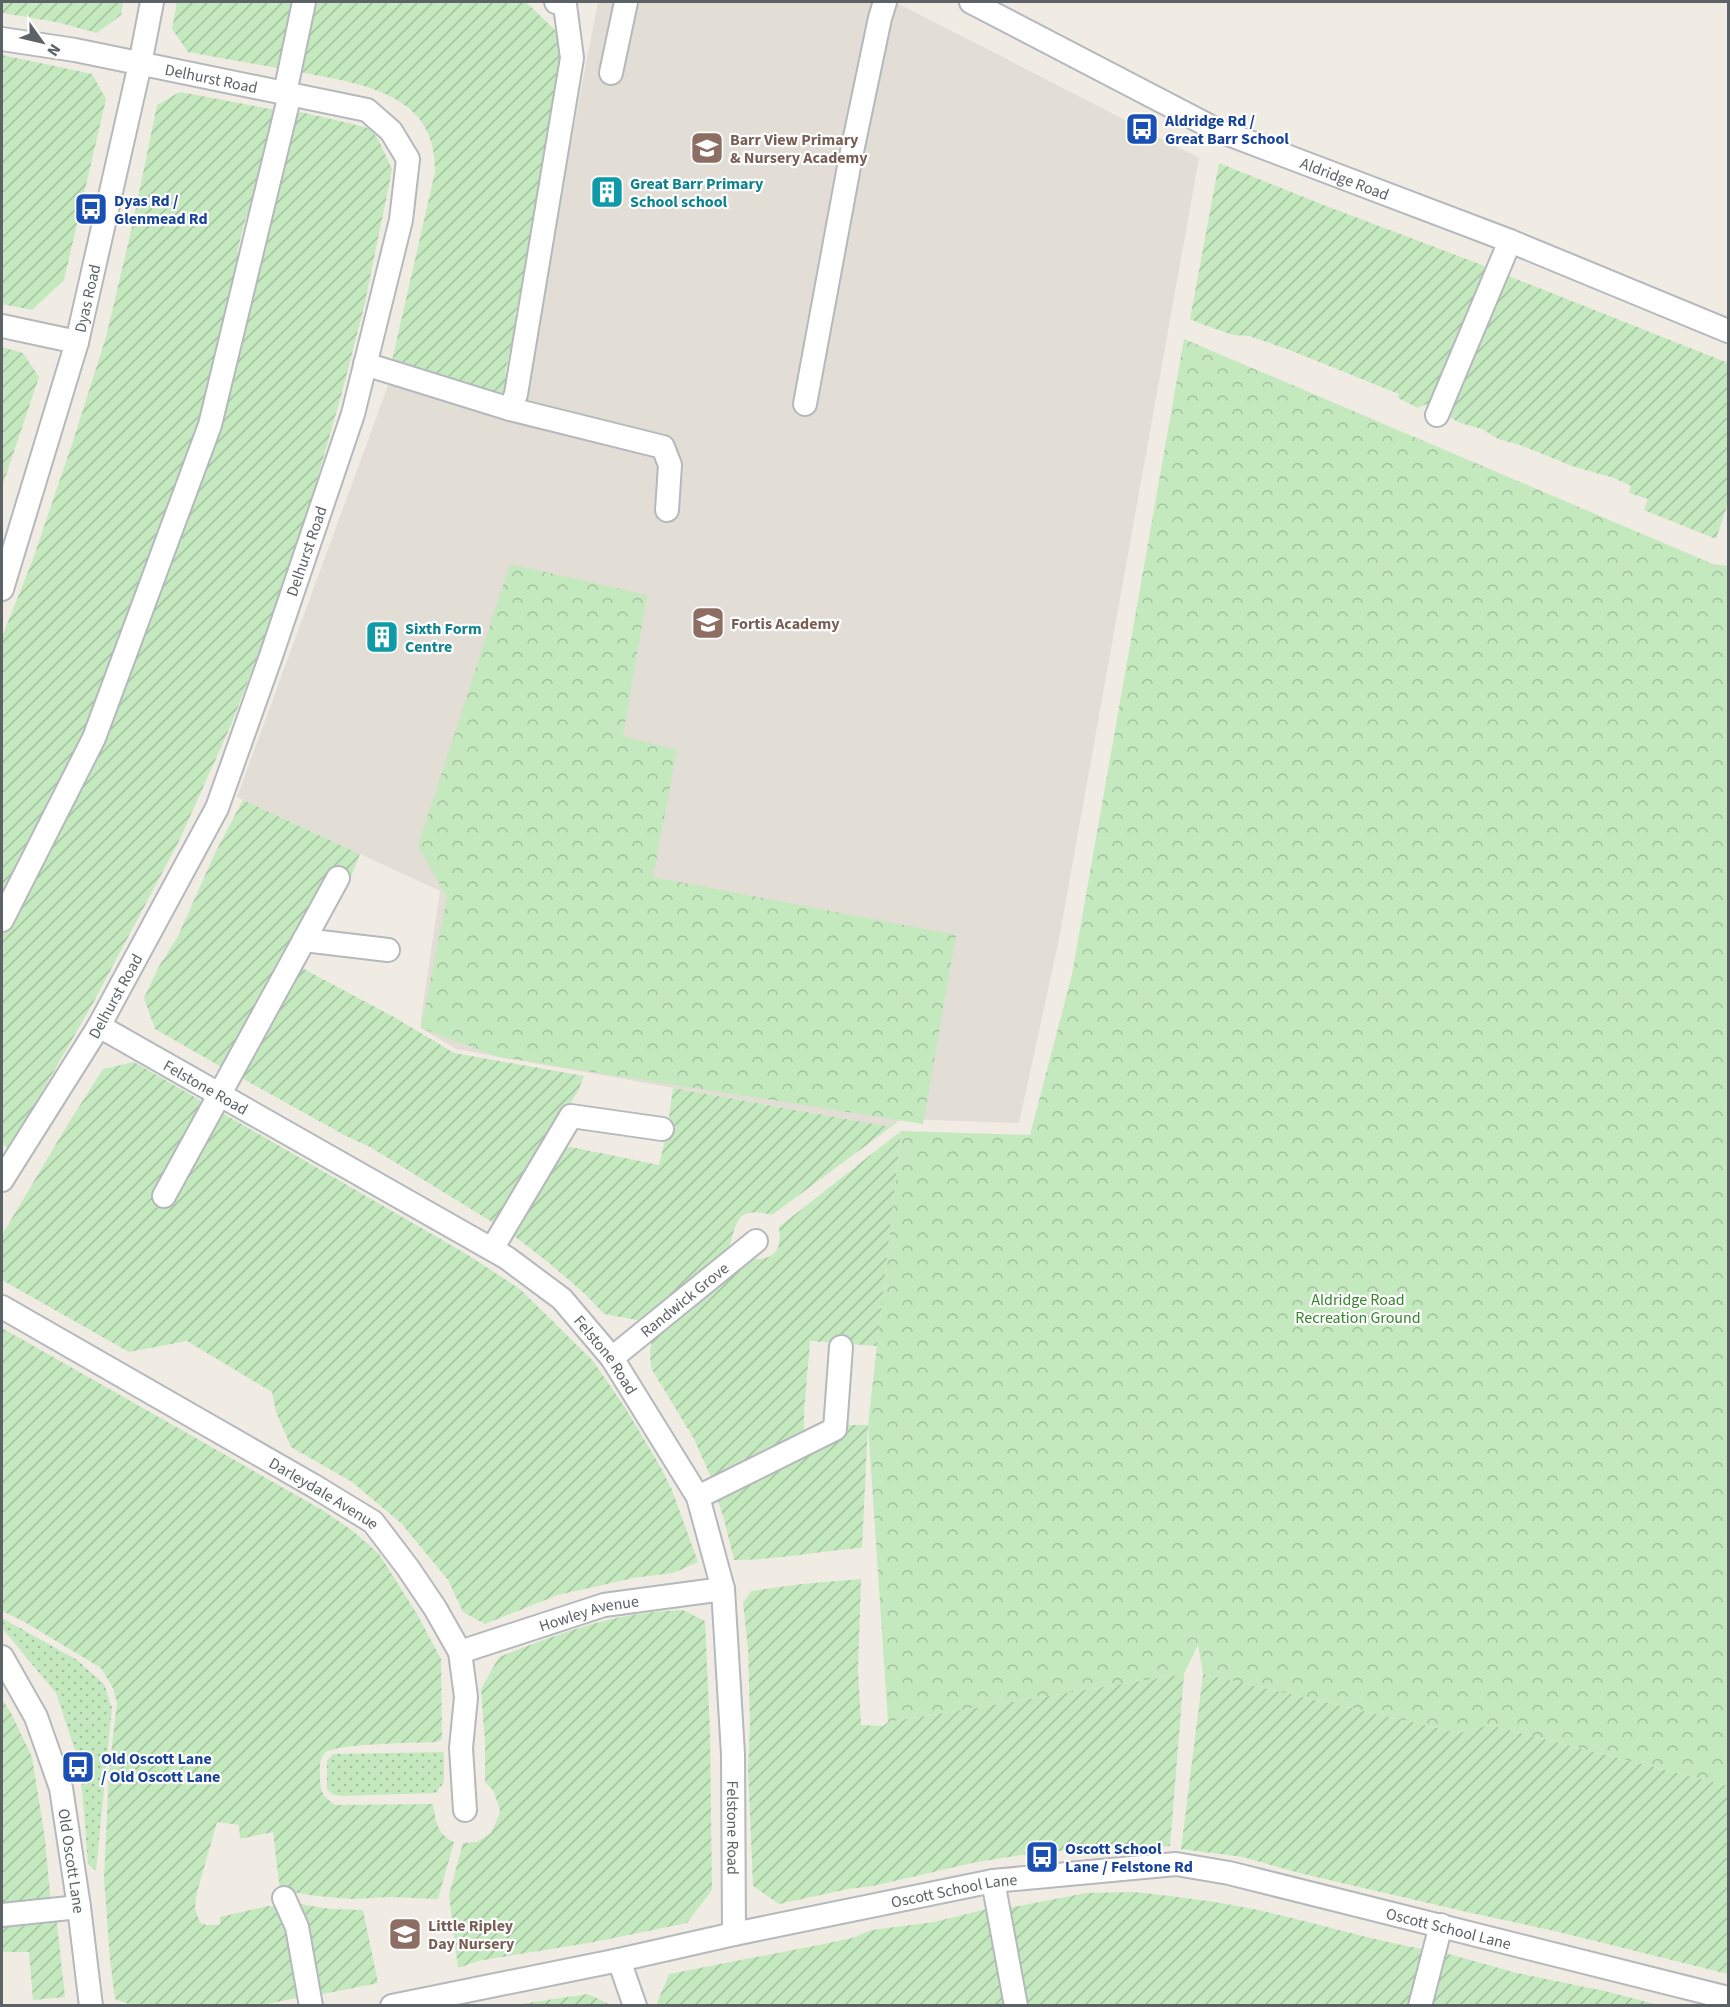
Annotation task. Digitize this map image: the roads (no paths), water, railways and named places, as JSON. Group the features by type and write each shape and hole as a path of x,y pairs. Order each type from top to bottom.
{"street":[{"name":"Dyas Road","path":"2,589 77,342 152,2"},
{"path":"2,920 94,738 210,425 287,94 304,2"},
{"path":"510,409 516,394 572,58 565,4 556,2"},
{"path":"611,73 626,2"},
{"path":"805,404 850,161 885,2"},
{"name":"Aldridge Road","path":"971,2 1215,129 1510,241 1728,331"},
{"name":"Delhurst Road","path":"2,39 75,50 367,110 391,131 408,159 401,219 353,414 217,808 99,1026 2,1180"},
{"path":"1437,415 1510,241"},
{"path":"2,326 77,342"},
{"path":"365,364 510,409 663,447 670,465 667,510"},
{"path":"164,1196 338,879"},
{"path":"304,940 388,950"},
{"name":"Felstone Road","path":"99,1026 507,1258 562,1299 612,1358 698,1497 723,1589 733,1754 734,1934"},
{"path":"492,1249 571,1116 662,1129"},
{"name":"Randwick Grove","path":"612,1358 756,1241"},
{"name":"Darleydale Avenue","path":"2,1307 373,1522 408,1568 460,1652 466,1697 461,1748 465,1810"},
{"path":"698,1497 835,1428 841,1347"},
{"name":"Howley Avenue","path":"460,1652 604,1605 723,1589"},
{"name":"Old Oscott Lane","path":"2,1657 36,1717 61,1788 91,2006"},
{"name":"Oscott School Lane","path":"392,2006 430,2002 734,1934 993,1881 1176,1864 1229,1873 1728,1998"},
{"path":"993,1881 1016,2006"},
{"path":"284,1898 297,1927 311,2006"},
{"path":"2,1915 79,1907"},
{"path":"1420,2006 1441,1925"},
{"path":"619,1960 635,2006"}],"place":[{"name":"Aldridge Rd / Great Barr School","path":"1142,129"},
{"name":"Barr View Primary & Nursery Academy","path":"707,148"},
{"name":"Great Barr Primary School school","path":"607,192"},
{"name":"Dyas Rd / Glenmead Rd","path":"91,209"},
{"name":"Fortis Academy","path":"708,623"},
{"name":"Sixth Form Centre","path":"382,637"},
{"name":"Old Oscott Lane / Old Oscott Lane","path":"78,1767"},
{"name":"Oscott School Lane / Felstone Rd","path":"1042,1857"},
{"name":"Little Ripley Day Nursery","path":"405,1934"}],"park label":[{"name":"Aldridge Road Recreation Ground","path":"1358,1308"}]}
